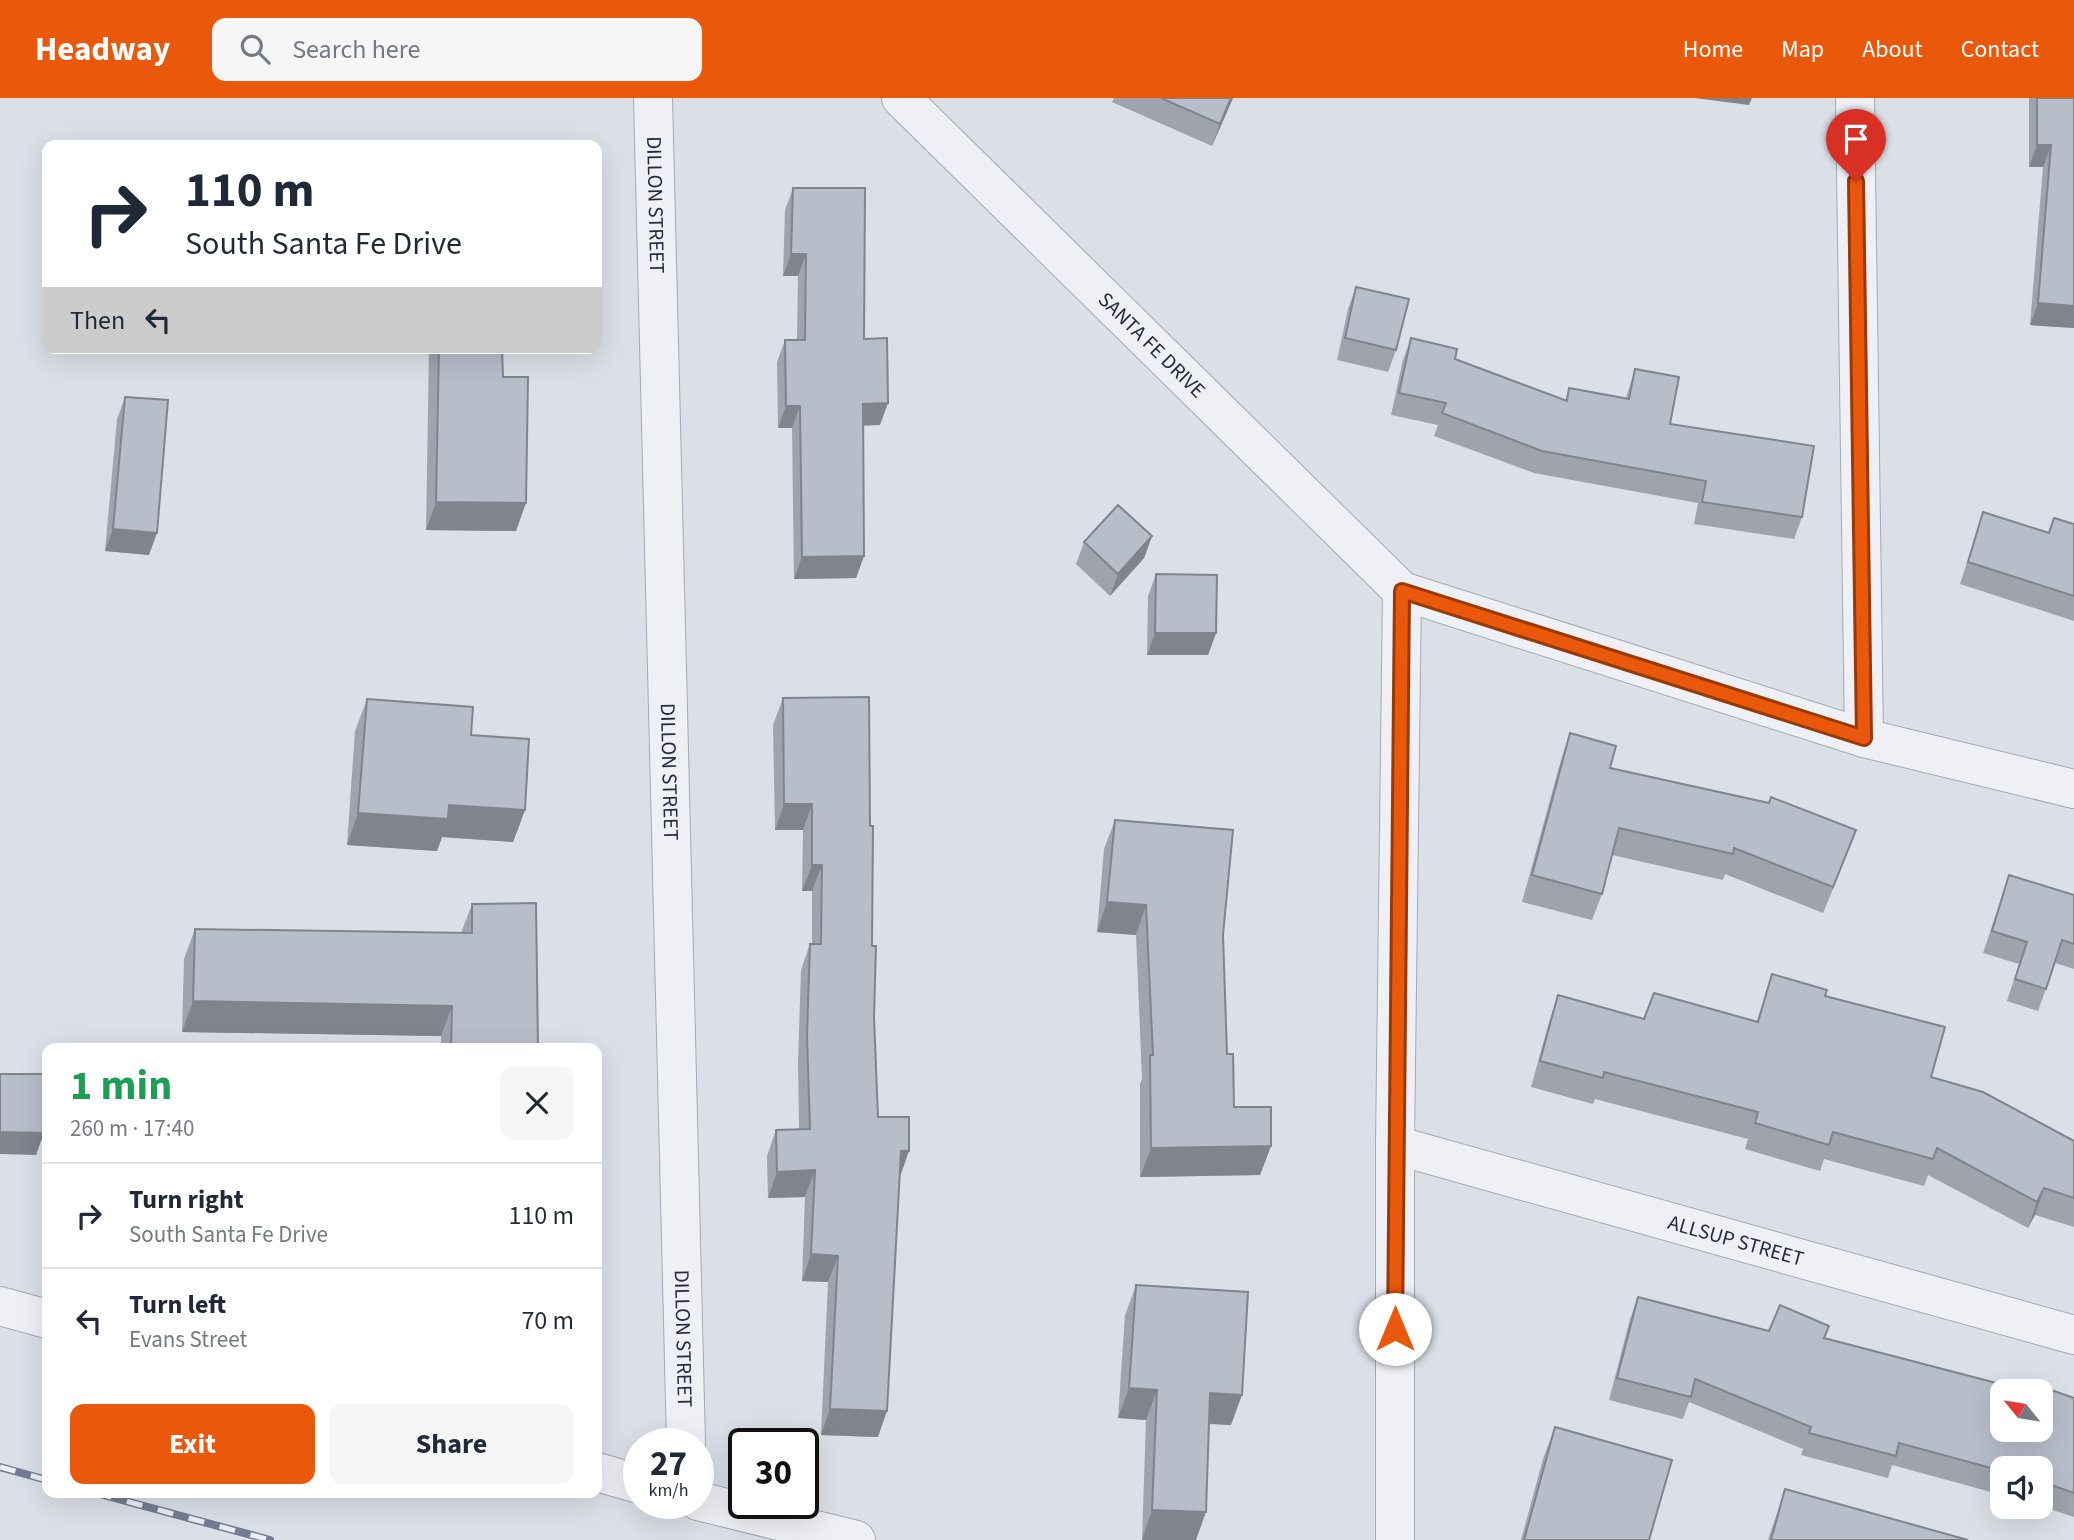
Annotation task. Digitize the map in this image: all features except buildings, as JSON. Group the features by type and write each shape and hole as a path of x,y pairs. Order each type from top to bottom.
{"street":[{"name":"DILLON STREET","path":"653,98 686,1428"},
{"name":"SANTA FE DRIVE","path":"901,98 1402,591"},
{"path":"1855,98 1864,738"},
{"path":"1395,1540 1395,1145 1402,591 1864,738 2074,789"},
{"name":"ALLSUP STREET","path":"1395,1145 2074,1335"},
{"path":"0,1306 42,1318"},
{"path":"602,1473 623,1479"},
{"path":"714,1505 856,1540"}],"railway":[{"path":"0,1467 42,1479"},
{"path":"115,1498 270,1540"}],"route":[{"path":"1395,1329 1402,591 1864,738 1856,181"}]}
